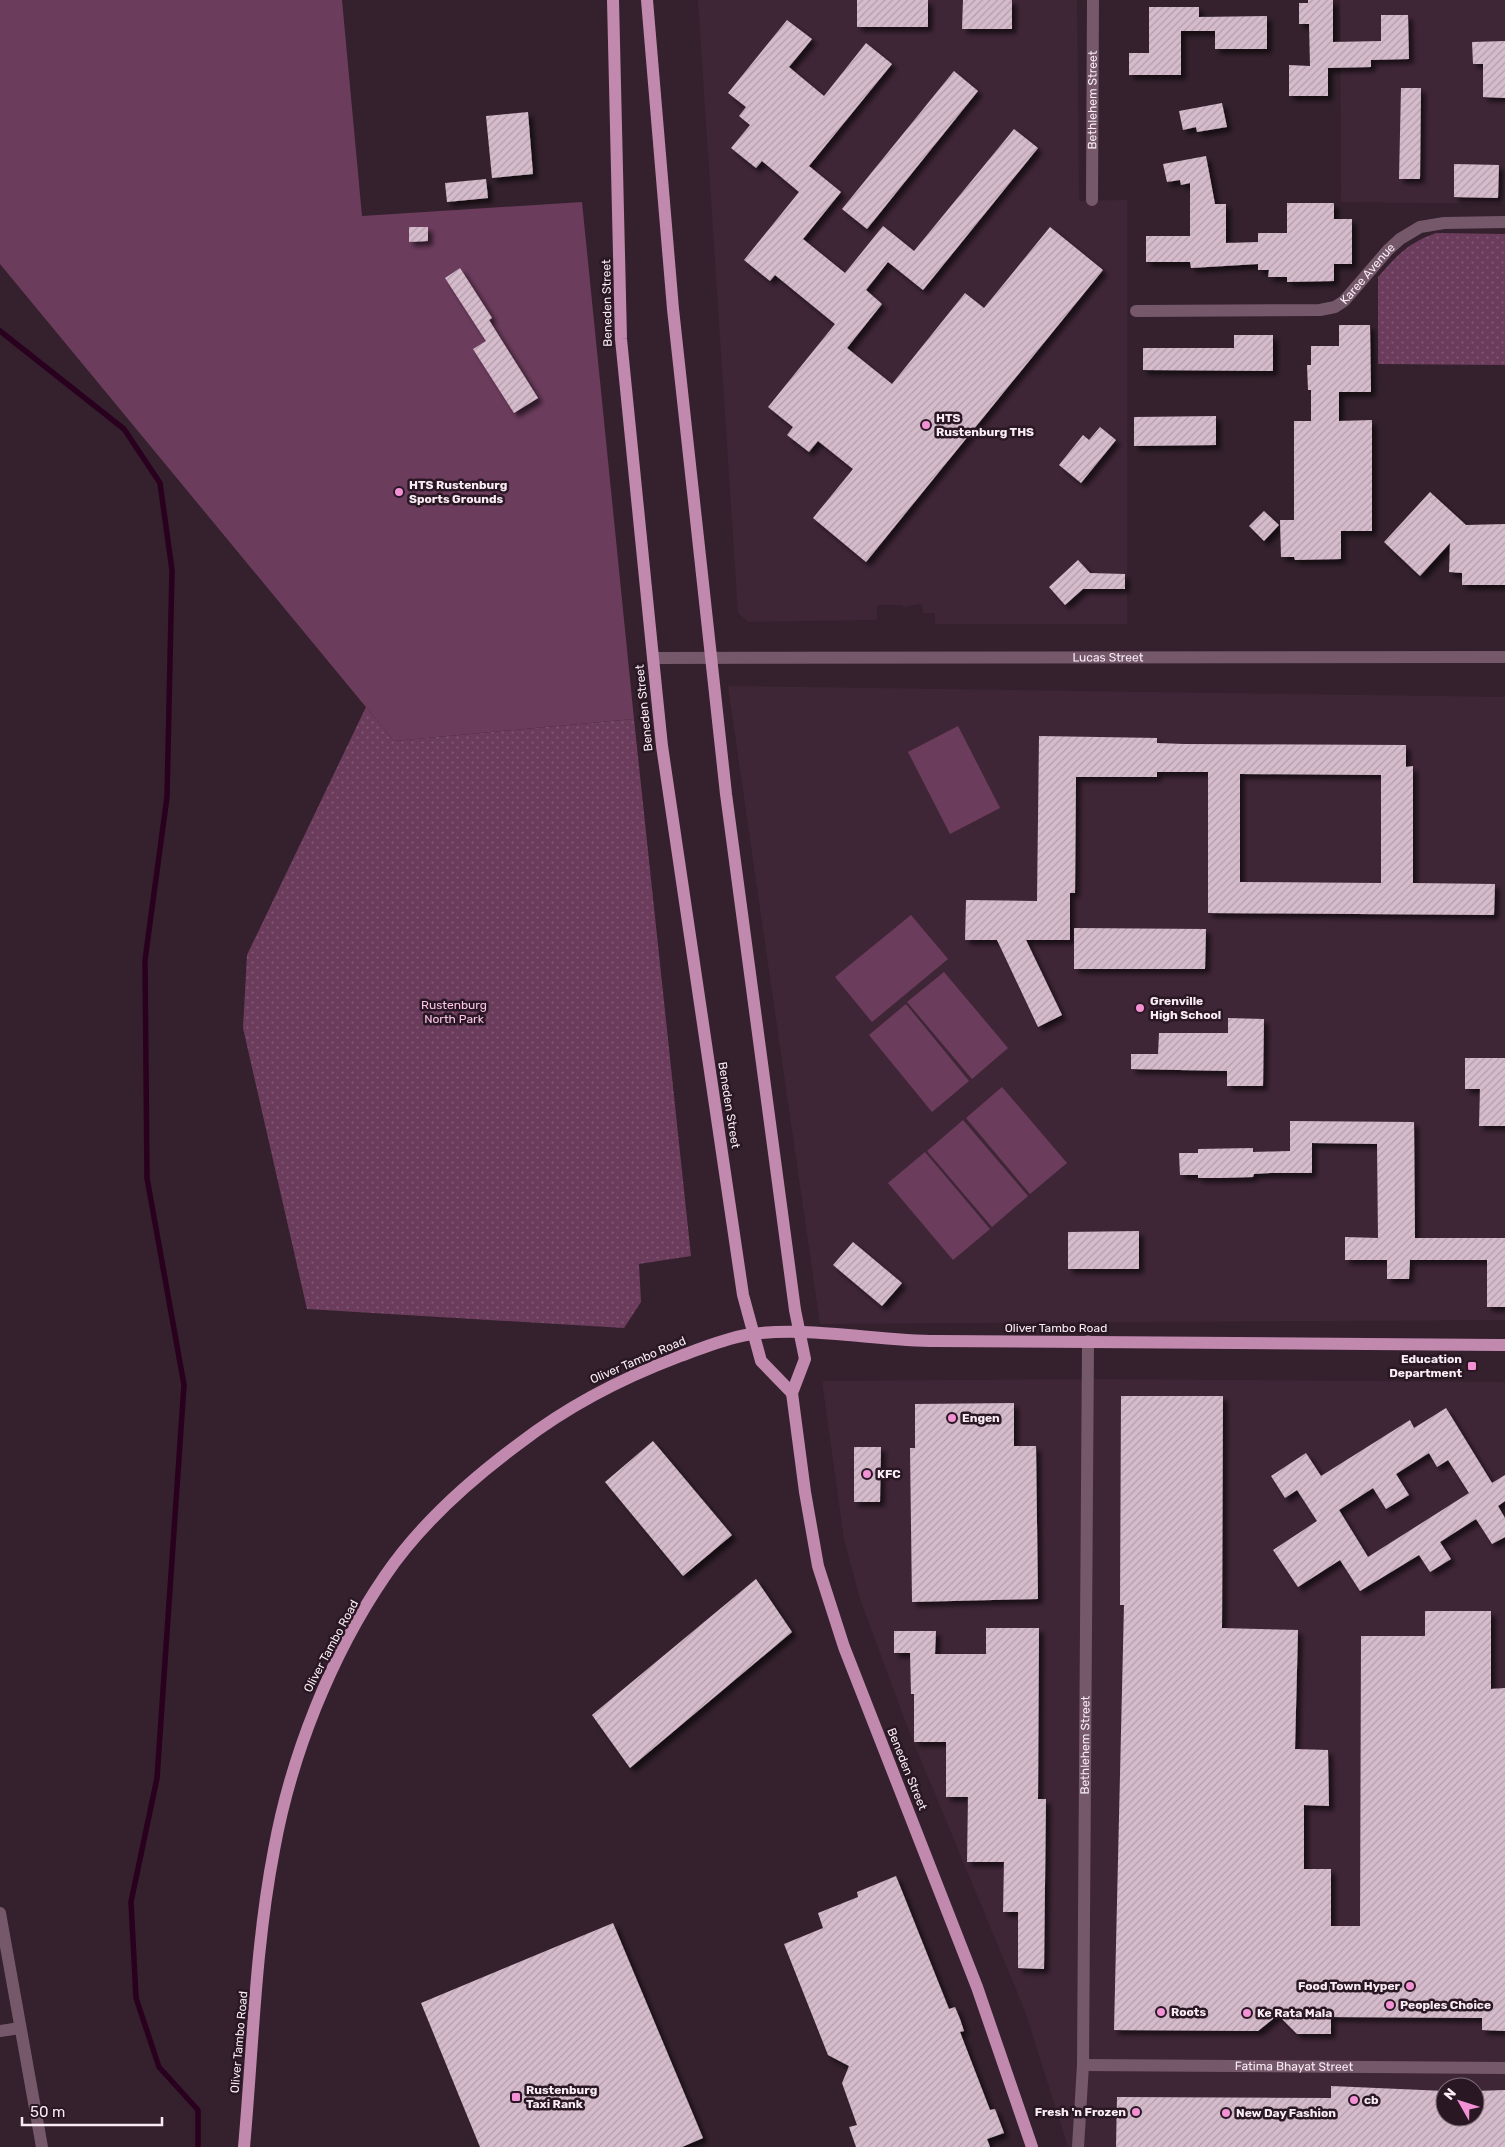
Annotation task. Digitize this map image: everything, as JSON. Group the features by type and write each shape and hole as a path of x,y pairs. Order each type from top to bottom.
{"main road":[{"name":"Beneden Street","path":"613,0 621,339 662,746 743,1295 752,1334 761,1361 792,1393"},
{"name":"Beneden Street","path":"648,0 673,309 726,794 795,1310 805,1359 792,1393 805,1492 818,1566 827,1598 880,1742 977,1987 1032,2147"},
{"name":"Oliver Tambo Road","path":"244,2147 262,1932 274,1848 313,1710 354,1628 386,1574 435,1516 492,1464 551,1418 603,1388 662,1363 715,1343 752,1334 800,1332 907,1341 1505,1345"}],"street":[{"name":"Bethlehem Street","path":"1092,200 1093,0"},
{"name":"Karee Avenue","path":"1136,311 1320,310 1335,307 1358,287 1388,250 1400,239 1420,227 1444,223 1505,222"},
{"name":"Lucas Street","path":"653,658 1505,657"},
{"name":"Bethlehem Street","path":"1078,2147 1083,2065 1088,1341"},
{"path":"0,1913 42,2147"},
{"path":"0,2031 20,2028"},
{"name":"Fatima Bhayat Street","path":"1083,2065 1505,2068"}],"shaded area":[{"name":"HTS Rustenburg THS","path":"698,0 1077,0 1079,201 1127,200 1127,624 935,624 935,613 923,613 922,604 903,607 903,605 877,605 877,620 749,622 738,613"},
{"path":"1340,0 1505,0 1505,204 1341,202"},
{"name":"Grenville High School","path":"728,686 1505,697 1505,1320 820,1324"},
{"path":"1101,1379 1505,1382 1505,2147 1068,2147 1025,2011 909,1731 860,1599 844,1539 822,1381"}],"green space":[{"name":"HTS Rustenburg Sports Grounds","path":"0,0 342,0 362,216 582,202 634,719 394,741 0,264"},
{"path":"1436,233 1505,234 1505,365 1378,364 1378,277 1391,262 1410,246"},
{"name":"Rustenburg North Park","path":"366,707 394,741 634,719 691,1256 639,1264 641,1302 624,1328 307,1309 243,1028 247,955"},
{"path":"958,726 1000,808 950,834 908,752"},
{"path":"911,915 948,959 872,1022 835,977"},
{"path":"944,972 1008,1048 972,1079 907,1002"},
{"path":"906,1004 969,1081 932,1112 869,1035"},
{"path":"1002,1087 1067,1163 1030,1194 966,1118"},
{"path":"963,1120 1028,1196 992,1227 927,1151"},
{"path":"925,1152 990,1229 953,1260 888,1183"}],"building":[{"path":"857,0 928,0 928,27 857,27"},
{"path":"963,0 1012,0 1012,29 962,29"},
{"path":"1308,0 1333,0 1333,42 1381,41 1381,15 1408,15 1409,59 1371,60 1371,67 1328,68 1328,96 1289,96 1289,65 1310,66 1309,24 1299,24 1299,3 1308,3"},
{"path":"1149,7 1199,7 1199,17 1267,16 1267,49 1215,49 1215,31 1181,31 1181,75 1129,75 1129,53 1149,53"},
{"path":"787,20 812,39 789,67 824,96 866,43 892,64 809,166 841,192 803,239 845,273 883,226 914,251 1014,129 1038,148 923,290 888,262 866,290 882,304 847,348 892,384 965,293 984,308 1050,227 1103,270 866,562 813,518 853,469 818,441 809,452 787,435 793,427 768,407 835,324 775,275 770,281 744,260 799,192 762,161 756,168 731,148 750,125 739,116 746,107 728,93"},
{"path":"1505,41 1505,98 1483,97 1483,64 1473,64 1472,42"},
{"path":"954,71 978,91 867,229 842,209"},
{"path":"1401,88 1421,88 1420,179 1399,179"},
{"path":"1222,103 1227,127 1197,132 1196,127 1183,130 1179,111"},
{"path":"528,112 533,174 492,178 486,116"},
{"path":"1206,156 1215,204 1226,204 1226,243 1258,242 1258,233 1287,233 1287,203 1334,203 1334,219 1352,219 1352,264 1334,264 1334,281 1287,282 1287,277 1268,277 1269,270 1258,270 1258,264 1191,268 1190,262 1146,262 1146,236 1190,236 1190,183 1181,185 1180,180 1167,182 1163,164"},
{"path":"1454,164 1499,165 1498,198 1454,197"},
{"path":"486,179 488,198 447,202 445,183"},
{"path":"409,227 428,227 428,241 409,242"},
{"path":"460,268 492,318 489,320 538,398 514,413 473,349 486,341 445,278"},
{"path":"1339,325 1370,325 1371,392 1339,392 1339,421 1372,420 1372,531 1341,531 1341,559 1295,560 1294,557 1281,557 1280,520 1294,520 1294,421 1311,421 1311,390 1308,390 1307,365 1311,365 1311,346 1339,346"},
{"path":"1234,335 1273,335 1273,371 1143,370 1143,348 1234,348"},
{"path":"1216,416 1216,445 1134,446 1134,417"},
{"path":"1100,427 1116,440 1081,483 1059,465 1083,435 1089,440"},
{"path":"1430,492 1466,525 1505,524 1505,585 1462,585 1462,573 1449,572 1450,543 1420,576 1384,542"},
{"path":"1264,511 1279,525 1264,541 1249,526"},
{"path":"1078,560 1090,573 1125,574 1125,589 1083,589 1065,605 1049,587"},
{"path":"1039,736 1157,738 1157,743 1184,744 1406,745 1406,767 1413,766 1413,883 1495,884 1494,915 1208,913 1208,772 1157,772 1157,777 1076,777 1075,893 1070,893 1070,940 1026,940 1062,1015 1038,1027 997,940 965,940 966,900 1037,901","holes":["1240,774 1381,775 1381,883 1240,882"]},
{"path":"1074,928 1206,929 1205,969 1074,969"},
{"path":"1228,1018 1264,1019 1263,1086 1227,1086 1227,1071 1131,1069 1131,1054 1158,1054 1159,1033 1228,1033"},
{"path":"1465,1058 1505,1058 1505,1126 1479,1126 1480,1089 1465,1089"},
{"path":"1290,1121 1414,1122 1415,1238 1505,1238 1505,1307 1487,1307 1487,1260 1410,1260 1409,1279 1387,1279 1387,1260 1345,1260 1345,1237 1378,1238 1377,1144 1312,1143 1312,1173 1270,1173 1254,1174 1253,1177 1221,1178 1198,1178 1198,1175 1180,1175 1179,1153 1198,1153 1198,1149 1253,1148 1253,1152 1290,1151"},
{"path":"1139,1231 1139,1269 1068,1269 1068,1232"},
{"path":"853,1242 902,1283 882,1306 833,1265"},
{"path":"1121,1396 1223,1396 1222,1628 1298,1630 1295,1749 1328,1750 1329,1806 1304,1805 1304,1869 1331,1869 1331,1926 1360,1926 1361,1636 1425,1636 1425,1611 1491,1611 1491,1689 1505,1688 1505,2031 1482,2030 1482,2018 1331,2017 1331,2034 1297,2034 1278,2015 1258,2031 1114,2030 1124,1605 1120,1605"},
{"path":"1014,1403 1014,1446 1036,1446 1038,1599 912,1602 910,1448 915,1448 915,1404"},
{"path":"1446,1408 1492,1483 1505,1475 1505,1501 1498,1506 1505,1518 1505,1537 1492,1544 1476,1519 1440,1542 1451,1559 1430,1572 1419,1555 1360,1591 1340,1560 1298,1587 1273,1550 1317,1521 1297,1490 1285,1498 1271,1476 1306,1453 1321,1476 1410,1420 1414,1428","holes":["1429,1453 1437,1467 1448,1460 1469,1493 1368,1557 1339,1510 1373,1488 1386,1509 1409,1495 1396,1474"]},
{"path":"653,1441 732,1535 683,1576 605,1482"},
{"name":"KFC","path":"854,1447 881,1447 880,1502 854,1502"},
{"path":"756,1579 792,1632 630,1768 592,1715"},
{"path":"986,1628 1039,1628 1038,1799 1046,1799 1044,1969 1018,1968 1018,1912 1003,1912 1004,1862 967,1862 968,1797 946,1797 946,1742 914,1742 914,1694 911,1694 910,1653 894,1653 894,1631 936,1631 935,1654 986,1654"},
{"path":"896,1876 949,2009 955,2007 960,2019 964,2031 960,2032 990,2110 995,2109 1004,2133 987,2139 990,2147 856,2147 849,2127 857,2125 842,2083 849,2066 828,2055 784,1944 823,1928 818,1913 858,1897 857,1892"},
{"path":"613,1923 703,2138 682,2147 480,2147 421,2003"},
{"path":"1331,2086 1435,2091 1435,2127 1485,2127 1485,2091 1505,2090 1505,2147 1116,2147 1117,2097 1331,2098"}],"waterway":[{"path":"0,331 124,429 160,483 172,570 167,797 145,960 147,1178 184,1385 157,1778 131,1902 136,1998 159,2067 198,2110 198,2147"}],"place":[{"name":"HTS Rustenburg THS","path":"926,425"},
{"name":"HTS Rustenburg Sports Grounds","path":"399,492"},
{"name":"Grenville High School","path":"1140,1008"},
{"name":"Education Department","path":"1472,1366"},
{"name":"Engen","path":"952,1418"},
{"name":"KFC","path":"867,1474"},
{"name":"Food Town Hyper","path":"1410,1986"},
{"name":"Peoples Choice","path":"1390,2005"},
{"name":"Roots","path":"1161,2012"},
{"name":"Ke Rata Mala","path":"1247,2013"},
{"name":"Rustenburg Taxi Rank","path":"516,2097"},
{"name":"cb","path":"1354,2100"},
{"name":"Fresh 'n Frozen","path":"1136,2112"},
{"name":"New Day Fashion","path":"1226,2113"}]}
